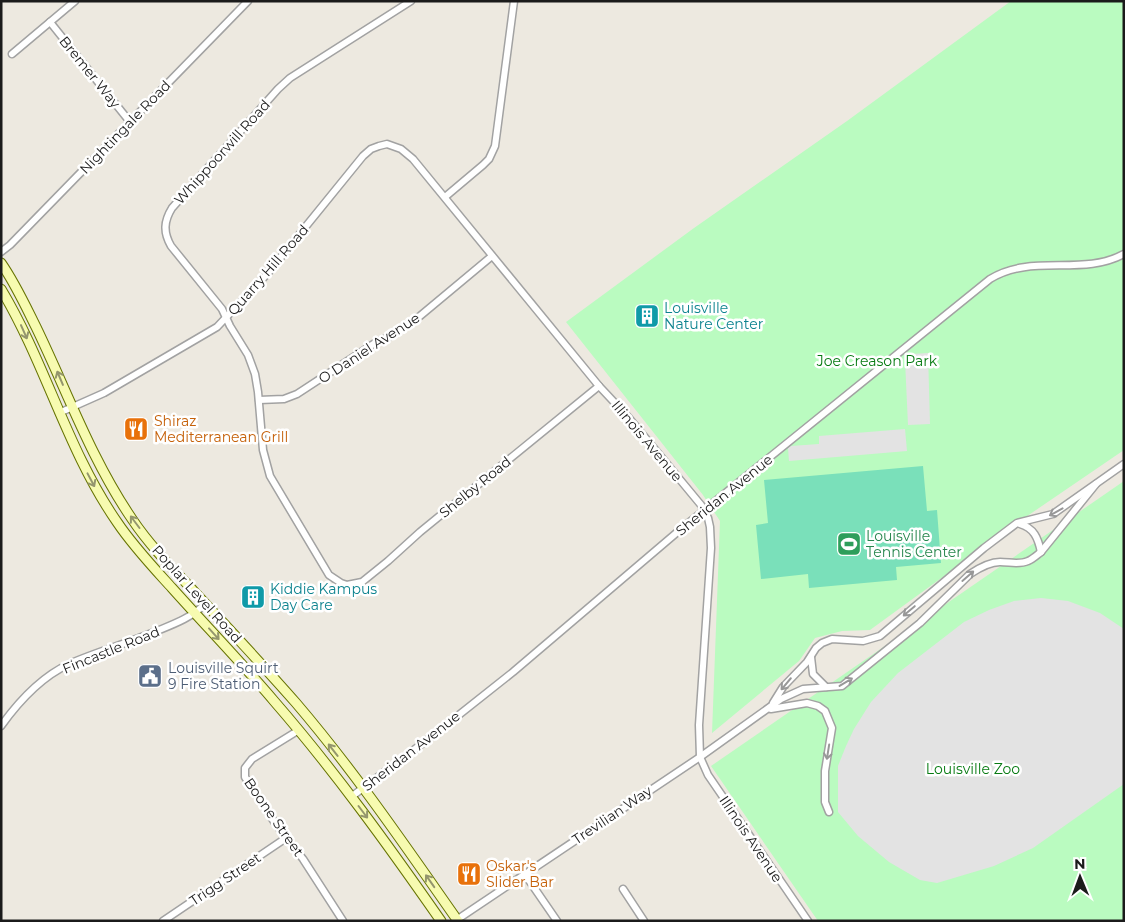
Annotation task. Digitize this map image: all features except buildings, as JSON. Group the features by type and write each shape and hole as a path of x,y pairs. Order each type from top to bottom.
{"main road":[{"name":"Poplar Level Road","path":"1,263 20,293 101,469 133,521 297,704 363,788 456,920"},
{"name":"Poplar Level Road","path":"1,289 22,328 78,455 106,506 141,554 299,730 405,868 441,921"}],"street":[{"path":"12,54 75,1"},
{"name":"Nightingale Road","path":"1,252 10,245 248,1"},
{"name":"Whippoorwill Road","path":"350,585 341,584 329,575 270,476 263,450 255,374 248,355 222,309 171,246 164,226 166,217 172,208 290,78 411,1"},
{"path":"445,198 489,159 495,146 514,1"},
{"name":"Bremer Way","path":"50,22 130,122"},
{"name":"Quarry Hill Road","path":"59,413 104,393 217,327 268,273 355,165 371,149 387,144 401,148 413,159 445,198"},
{"name":"Illinois Avenue","path":"445,198 600,386 691,492 704,511 710,528 711,548 699,725 700,757 708,775 808,921"},
{"name":"Sheridan Avenue","path":"351,797 513,672 704,511 997,275 1012,269 1037,265 1098,264 1114,260 1124,254"},
{"name":"O Daniel Avenue","path":"259,400 284,398 297,394 420,316 492,256"},
{"name":"Shelby Road","path":"350,585 362,582 420,532 600,386"},
{"name":"Trevilian Way","path":"770,709 784,686 816,648 832,639 863,642 880,636 984,548 1017,523 1053,514 1124,464"},
{"name":"Trevilian Way","path":"456,920 700,757 792,693 803,689 842,686 850,681 920,623 970,574 979,568 1000,562 1023,563 1030,561 1041,552 1096,484"},
{"path":"1017,523 1029,527 1038,538 1041,552"},
{"name":"Fincastle Road","path":"1,726 30,692 47,678 68,665 123,645 195,614 206,604"},
{"path":"811,656 813,674 826,687"},
{"path":"770,709 807,703 818,706 825,712 832,728 825,771 825,802 829,812"},
{"name":"Boone Street","path":"299,730 252,759 247,763 244,773 246,781 303,859 343,921"},
{"name":"Trigg Street","path":"163,921 286,838"},
{"path":"524,873 557,921"},
{"path":"623,889 644,921"}],"green space":[{"name":"Joe Creason Park","path":"1011,1 1124,1 1124,450 1017,523 870,630 842,631 815,638 799,661 712,733 720,521 703,495 566,322"},
{"name":"Louisville Tennis Center","path":"923,466 927,511 937,510 941,563 896,567 897,580 809,588 808,574 761,579 756,525 768,523 764,480"},
{"name":"Louisville Zoo","path":"1124,481 1124,921 818,921 711,766"}],"shaded area":[{"path":"928,353 930,424 908,425 905,360 912,360 912,354"},
{"path":"905,429 907,451 789,461 788,448 791,446 819,444 819,436"},
{"path":"1041,598 1068,601 1100,613 1124,629 1124,784 1033,848 994,866 937,883 920,880 889,862 858,836 838,812 838,766 846,746 871,702 898,673 964,622 1014,601"}],"place":[{"name":"Louisville Nature Center","path":"647,316"},
{"name":"Shiraz Mediterranean Grill","path":"136,429"},
{"name":"Louisville Tennis Center","path":"849,544"},
{"name":"Kiddie Kampus Day Care","path":"253,597"},
{"name":"Louisville Squirt 9 Fire Station","path":"150,676"},
{"name":"Oskar's Slider Bar","path":"469,874"}]}
